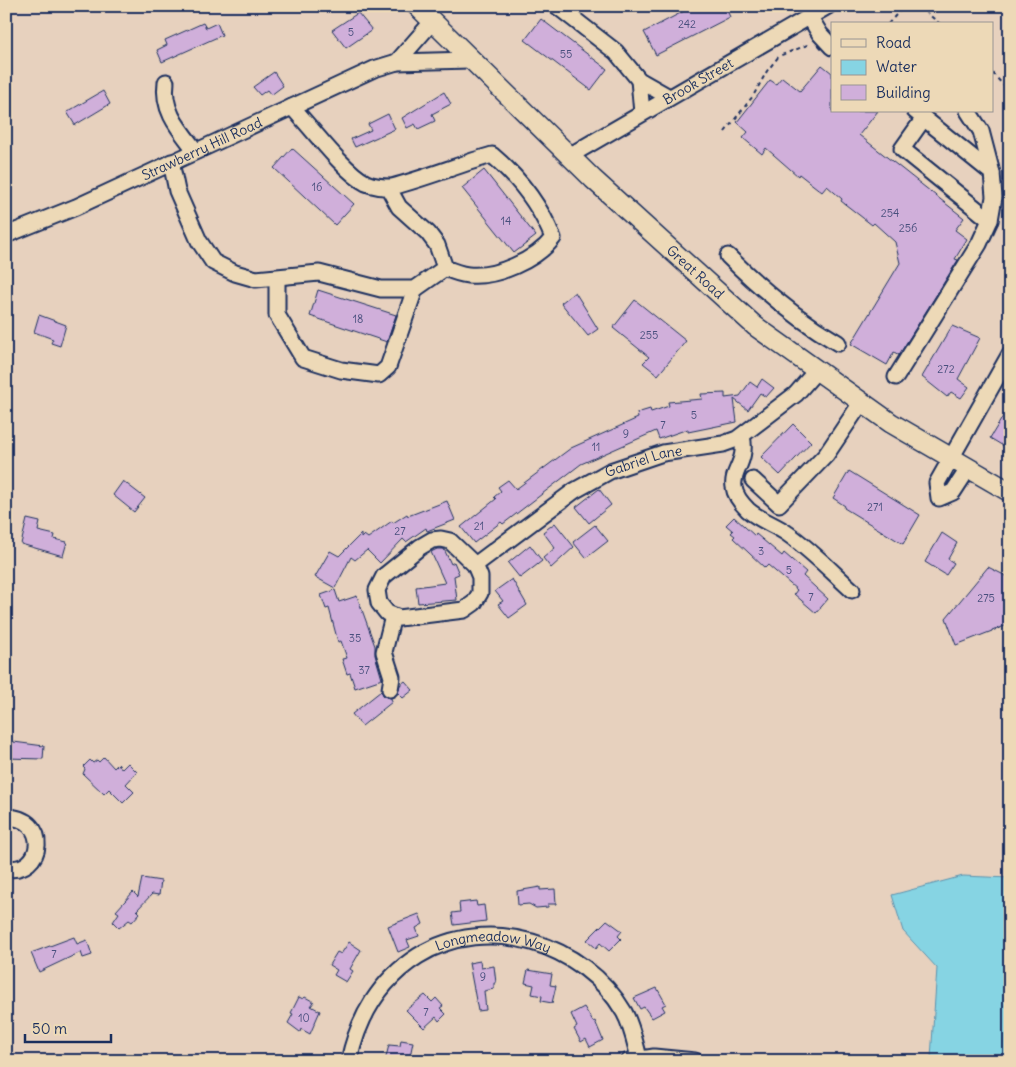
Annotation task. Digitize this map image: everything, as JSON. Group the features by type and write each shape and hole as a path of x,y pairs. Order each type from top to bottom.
{"main road":[{"name":"Great Road","path":"417,6 469,60 569,156 684,264 754,326 861,403 950,458 1010,492"}],"street":[{"path":"557,6 616,52 639,80 669,97"},
{"path":"818,10 828,42"},
{"name":"Brook Street","path":"569,156 818,10"},
{"path":"397,62 432,22"},
{"name":"Strawberry Hill Road","path":"6,235 76,207 374,69 397,62 469,60"},
{"path":"639,80 642,113"},
{"path":"166,82 164,97 170,113 196,150"},
{"path":"292,107 343,163 363,182 376,187 388,187 423,179 457,165 492,155 510,170 542,211 553,238 534,256 499,271 468,275 445,268"},
{"path":"896,377 979,244 990,220 994,197 992,173 981,131 969,112"},
{"path":"990,220 902,149 919,115 992,173"},
{"path":"171,162 177,191 199,241 213,262 235,273 256,279 319,273 381,290 415,289 445,268"},
{"path":"388,187 399,207 428,233 436,245 445,268"},
{"path":"728,256 752,280 802,322 838,343"},
{"path":"277,278 278,315 303,358 341,370 379,375 388,367 415,289"},
{"path":"968,468 953,492 940,498 937,483 1010,354"},
{"name":"Gabriel Lane","path":"475,565 565,497 597,477 641,459 674,451 722,444 742,436 796,394 816,370"},
{"path":"753,480 779,504 826,455 861,403"},
{"path":"742,436 745,447 742,462 734,479 734,489 740,500 749,511 796,540 852,590"},
{"path":"437,539 450,541 475,565 480,574 481,590 476,601 469,607 458,611 406,618 393,616 385,611 380,603 377,594 379,584 393,568 424,544 437,539"},
{"path":"390,690 392,677 384,652 393,616"},
{"path":"6,817 18,818 29,823 36,832 38,844 35,855 27,864 16,868 6,868"},
{"name":"Longmeadow Way","path":"349,1061 361,1020 386,983 419,956 441,946 481,937 504,936 553,948 586,968 601,982 624,1012 634,1060"},
{"path":"634,1060 672,1058 695,1061"}],"path":[{"path":"890,22 904,6"},
{"path":"920,6 938,22"},
{"path":"725,132 752,96 766,71 779,56 828,42"},
{"path":"994,75 1010,92"}],"water":[{"path":"963,876 1010,878 1010,1061 933,1061 931,1058 937,968 903,931 892,895"}],"building":[{"path":"694,6 725,6 730,17 656,55 644,32"},
{"path":"358,13 372,30 346,48 332,30"},
{"path":"541,19 607,69 591,90 525,40"},
{"path":"203,23 206,28 217,23 222,35 162,62 157,50 167,45 165,40"},
{"path":"822,65 831,72 831,112 877,112 859,135 964,218 955,230 967,239 955,259 958,260 899,355 894,352 887,365 851,344 900,263 895,242 874,223 872,225 841,201 842,199 827,186 822,192 799,174 798,176 766,148 762,154 743,138 748,132 737,122 770,80 776,84 782,77 800,91"},
{"path":"274,72 283,86 271,95 267,90 260,95 253,87"},
{"path":"103,91 110,104 75,125 67,112"},
{"path":"444,92 451,104 432,114 435,121 418,129 415,124 407,128 402,118"},
{"path":"388,114 395,129 355,147 351,139 371,130 368,124"},
{"path":"292,148 354,204 335,225 274,168"},
{"path":"484,170 536,236 514,253 462,188"},
{"path":"318,290 396,315 387,342 310,316"},
{"path":"575,292 598,329 588,336 561,303"},
{"path":"635,300 686,341 658,375 643,363 649,357 613,328"},
{"path":"39,315 66,325 60,346 51,343 53,339 34,332"},
{"path":"952,326 980,338 958,379 969,387 961,398 951,392 947,397 922,377"},
{"path":"762,379 774,388 766,397 760,393 748,410 734,399 737,422 688,432 688,429 659,439 656,431 581,464 503,524 501,522 474,543 461,527 496,499 494,497 501,491 498,487 508,480 516,489 571,448 638,418 637,413 650,409 651,412 669,406 668,402 702,399 701,394 725,393 725,398 740,396 750,382 757,387"},
{"path":"1010,405 1010,450 990,438"},
{"path":"793,424 811,442 780,475 761,457"},
{"path":"849,471 920,515 903,544 844,508 845,506 833,498"},
{"path":"123,481 145,498 134,512 113,495"},
{"path":"599,489 611,505 589,523 576,507"},
{"path":"447,501 455,520 427,531 426,528 406,542 403,539 380,563 367,550 355,560 351,557 335,588 315,577 330,551 339,556 361,534 361,538 364,535 368,538 392,521 393,523 407,514 408,516"},
{"path":"734,517 755,536 756,534 782,556 784,553 806,572 803,576 828,599 816,613 794,594 797,590 768,565 765,568 733,538 735,536 731,533 733,531 726,525"},
{"path":"27,519 40,522 38,531 55,535 54,539 67,542 63,556 21,544"},
{"path":"555,523 574,547 551,568 543,558 555,548 543,532"},
{"path":"595,525 608,541 586,558 573,542"},
{"path":"942,533 957,543 948,559 954,563 946,575 925,562"},
{"path":"530,545 542,561 520,578 508,563"},
{"path":"437,549 444,549 451,564 454,562 459,574 454,576 457,600 418,603 416,587 445,583 431,552"},
{"path":"988,567 1010,578 1010,624 956,645 946,618"},
{"path":"512,579 527,605 509,618 498,604 503,601 495,591"},
{"path":"335,590 339,602 357,596 375,646 375,655 382,679 355,688 350,673 347,674 342,659 347,658 341,641 338,642 329,608 326,609 321,595"},
{"path":"405,681 413,690 403,698 398,693 400,685"},
{"path":"381,691 384,696 391,698 392,702 362,726 352,714"},
{"path":"6,741 44,746 43,759 6,758"},
{"path":"104,757 114,768 118,764 122,769 128,763 137,772 126,784 134,792 123,803 109,789 104,794 83,774 85,769 83,767 90,760 93,763 97,760 99,762"},
{"path":"142,878 161,881 159,895 152,894 137,910 140,913 132,922 129,920 119,928 113,922 119,913 116,911 133,892 138,897"},
{"path":"540,887 540,890 555,889 556,904 548,904 548,907 536,908 529,904 518,905 517,891"},
{"path":"476,901 477,906 484,905 486,921 454,925 452,913 460,912 459,903"},
{"path":"419,914 423,924 416,928 419,936 407,940 410,947 398,952 388,926"},
{"path":"607,920 622,931 618,936 621,939 609,951 600,943 596,948 587,940"},
{"path":"74,937 77,944 87,940 92,955 83,958 81,952 39,972 31,953"},
{"path":"349,942 361,950 350,969 353,971 346,982 334,975 337,970 329,965 337,952 341,954"},
{"path":"480,961 481,968 494,966 496,983 494,983 494,989 484,991 486,1010 478,1011 469,963"},
{"path":"528,970 552,974 550,985 556,986 552,1003 541,1001 542,996 532,994 534,985 525,983"},
{"path":"657,988 666,1004 662,1006 665,1011 652,1018 644,1007 640,1009 634,998"},
{"path":"425,995 432,1002 436,998 443,1006 440,1008 446,1014 439,1021 436,1017 424,1028 406,1010"},
{"path":"299,997 303,999 305,997 314,1002 311,1006 320,1011 310,1034 301,1029 300,1032 288,1023"},
{"path":"584,1007 593,1022 595,1021 603,1040 590,1047 586,1039 581,1042 574,1029 577,1027 571,1014"},
{"path":"401,1040 413,1042 409,1061 385,1061 389,1045 400,1046"}]}
